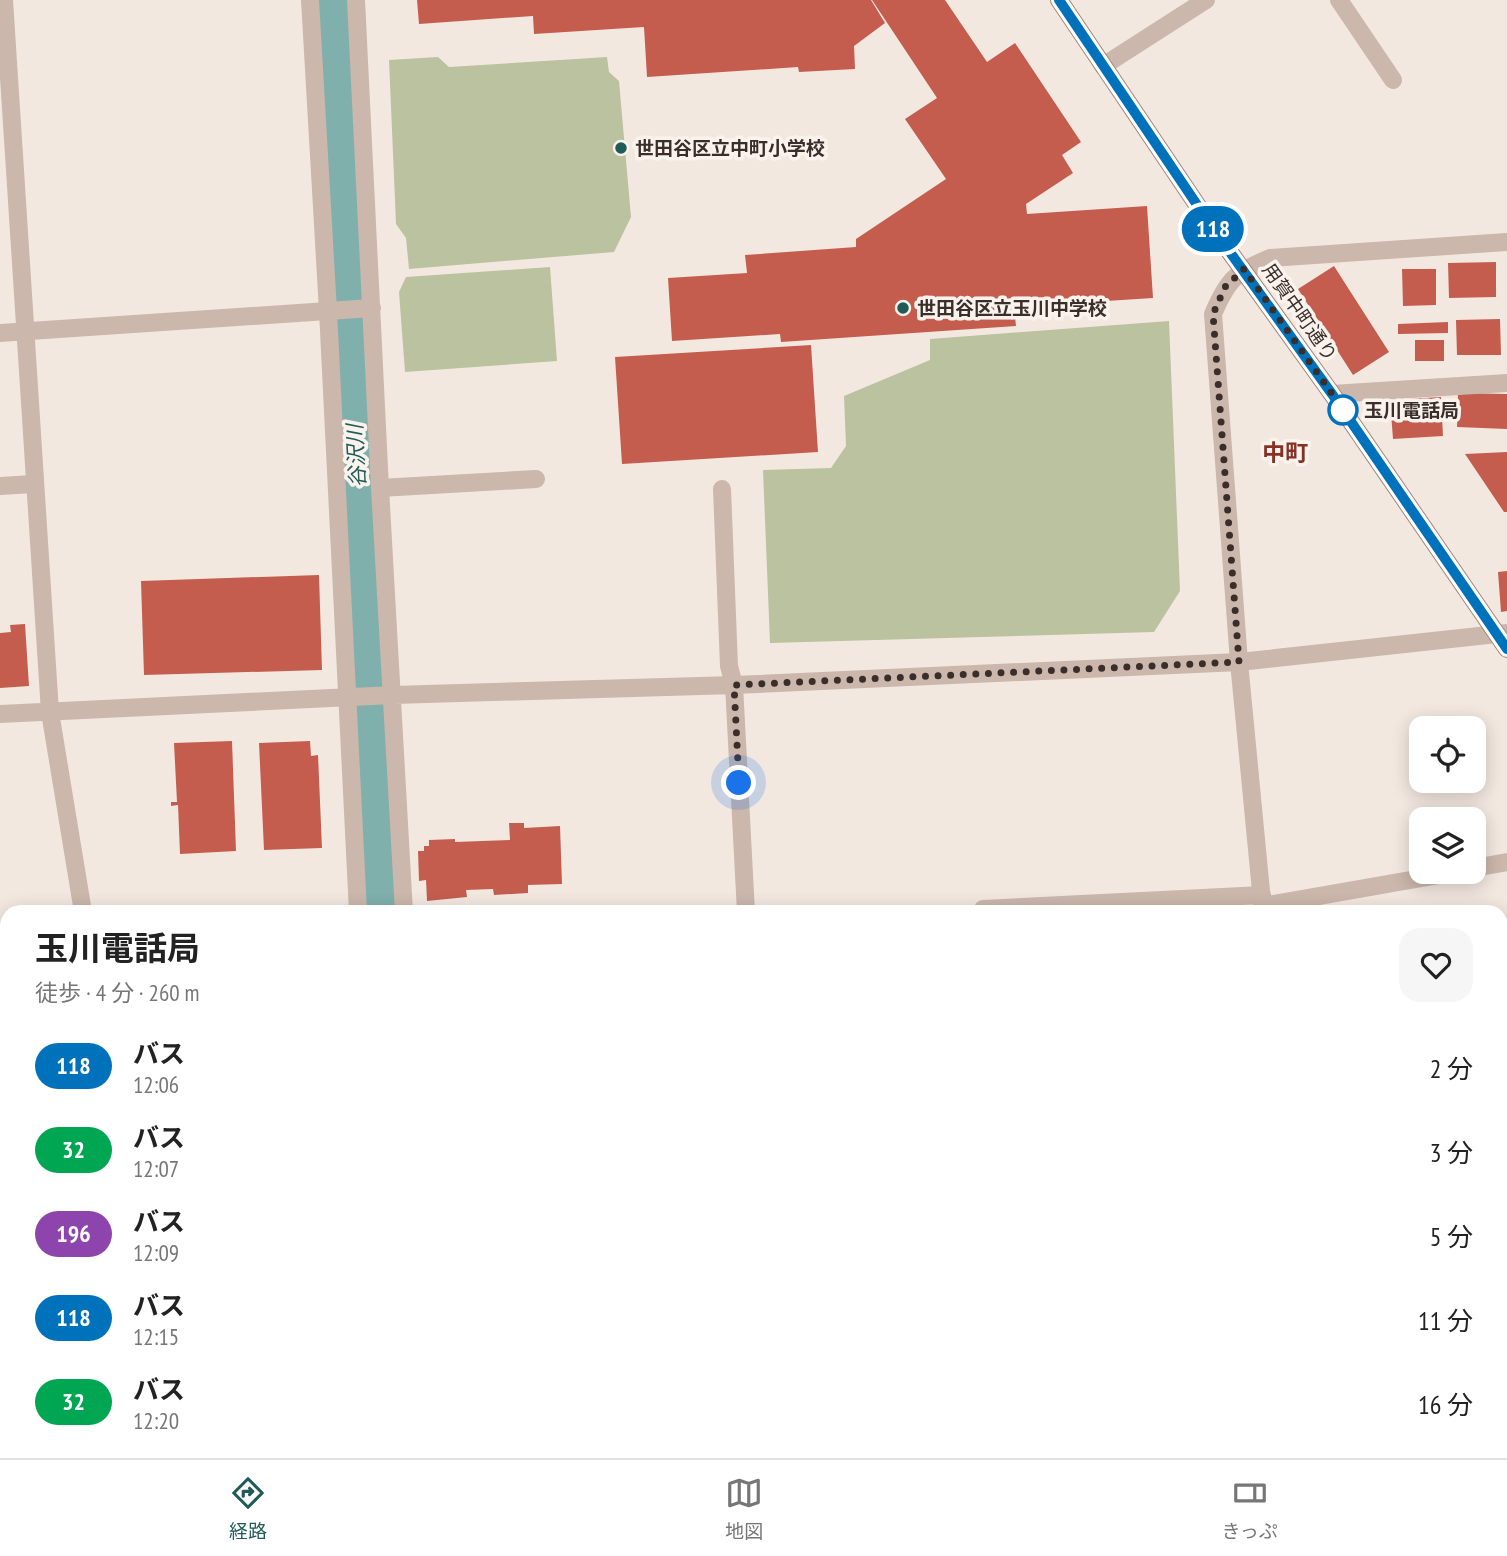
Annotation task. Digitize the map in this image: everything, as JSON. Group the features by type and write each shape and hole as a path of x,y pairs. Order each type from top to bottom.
{"street":[{"path":"4,0 33,484 50,712 82,905"},
{"path":"310,0 332,310 358,905"},
{"path":"356,0 365,308 380,488 404,905"},
{"name":"用賀中町通り","path":"1059,0 1214,230 1504,639"},
{"path":"1103,66 1206,0"},
{"path":"1339,0 1393,80"},
{"path":"1409,880 1262,905 1239,662 1213,314 1225,287 1244,269 1270,258 1507,242"},
{"path":"0,333 365,308"},
{"path":"1332,394 1507,383"},
{"path":"380,488 536,479"},
{"path":"0,486 33,484"},
{"path":"722,489 729,666 734,685 746,905"},
{"path":"0,714 393,695 734,685 1239,662 1504,639"},
{"path":"1486,866 1507,862"}],"green space":[{"path":"438,57 449,67 607,57 609,72 619,81 631,217 614,252 409,269 406,238 396,224 389,60"},
{"path":"550,267 557,361 405,372 399,292 406,277"},
{"path":"1169,321 1180,591 1154,632 770,643 763,470 831,468 846,446 844,396 930,360 930,339"}],"building":[{"path":"417,0 871,0 885,23 854,46 855,69 799,72 798,67 647,77 644,27 534,34 533,16 419,24"},
{"path":"872,0 945,0 987,62 1015,43 1081,142 1062,155 1073,173 1026,204 1027,214 1147,206 1153,298 1014,307 1016,326 781,342 780,334 672,341 668,278 747,273 745,255 856,247 856,239 946,179 905,119 937,98"},
{"path":"1496,262 1496,297 1449,298 1448,263"},
{"path":"1334,266 1389,352 1353,375 1298,289"},
{"path":"1402,269 1436,269 1436,305 1403,306"},
{"path":"1500,319 1501,355 1457,355 1456,320"},
{"path":"1448,322 1448,333 1398,334 1398,324"},
{"path":"1415,340 1444,340 1444,361 1415,361"},
{"path":"811,345 818,452 622,464 615,357"},
{"path":"1458,393 1507,394 1507,429 1457,427"},
{"path":"1441,397 1443,436 1393,439 1390,400"},
{"path":"1507,452 1507,512 1504,512 1465,454"},
{"path":"1507,571 1507,611 1501,612 1498,572"},
{"path":"319,575 322,670 144,675 141,581"},
{"path":"25,624 29,686 0,688 0,633 11,632 10,625"},
{"path":"232,741 236,851 180,854 178,805 171,806 171,802 177,802 174,743"},
{"path":"310,741 311,756 318,755 322,848 264,850 259,743"},
{"path":"509,823 524,823 524,828 560,826 562,884 528,885 528,893 494,895 493,889 466,890 467,897 427,901 426,880 419,881 418,851 424,851 424,846 429,846 429,840 510,840"}],"waterway":[{"name":"谷沢川","path":"333,0 378,905"}],"bus line":[{"name":"118","path":"1059,0 1214,230 1332,394 1507,649"}],"place":[{"name":"世田谷区立中町小学校","path":"621,148"},
{"name":"世田谷区立玉川中学校","path":"903,308"},
{"name":"玉川電話局","path":"1343,410"}],"district":[{"name":"中町","path":"1285,452"}],"route":[{"path":"739,783 734,685 1239,662 1213,314 1225,287 1244,269 1347,415 1343,410"}]}
